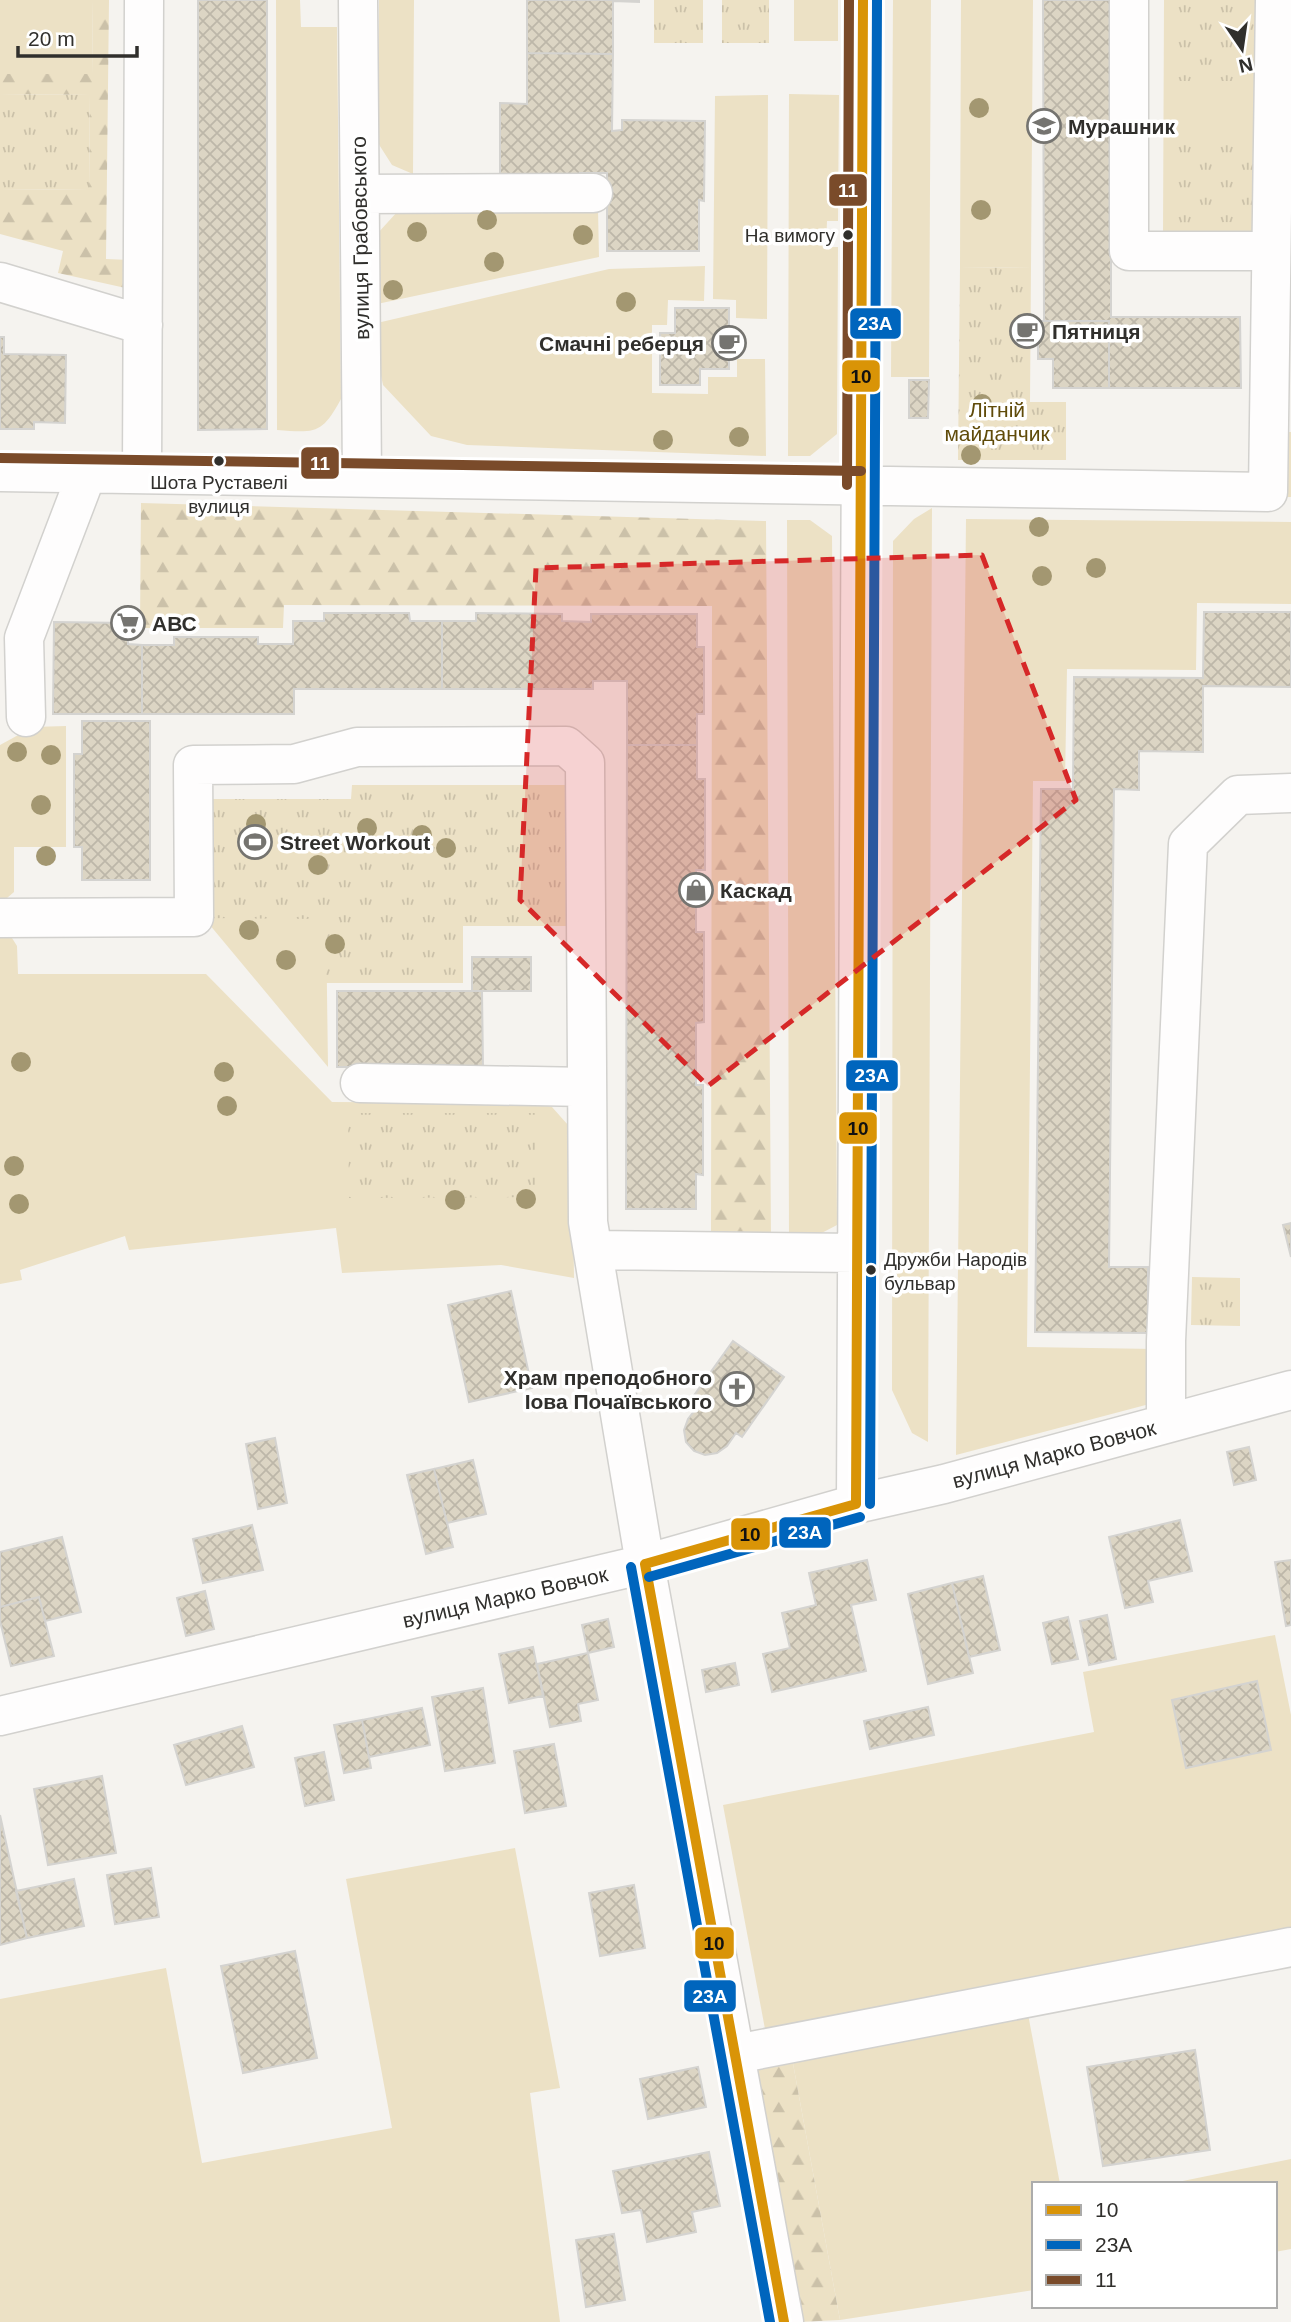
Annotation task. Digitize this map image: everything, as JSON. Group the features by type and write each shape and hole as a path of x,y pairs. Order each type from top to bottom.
{"street":[{"path":"142,474 144,0"},
{"name":"вулиця Грабовського","path":"358,0 362,477"},
{"path":"856,1504 863,0"},
{"path":"1129,0 1129,251 1271,251"},
{"path":"0,471 1268,492 1271,251 1282,125 1275,0"},
{"path":"360,194 593,193"},
{"path":"0,282 143,325"},
{"path":"26,717 24,638 87,473"},
{"path":"0,918 194,917 193,765 295,764 357,747 566,746 584,763 587,1222 594,1250 646,1564 784,2322"},
{"path":"1166,1423 1166,1341 1188,844 1238,795 1291,793"},
{"path":"360,1083 587,1087"},
{"path":"594,1250 858,1252"},
{"name":"вулиця Марко Вовчок","path":"0,1716 646,1564 856,1504 944,1484 1291,1390"},
{"path":"736,2054 1291,1947"}],"highlighted area":[{"path":"982,555 1076,800 708,1086 520,900 536,568"}],"green space":[{"path":"0,0 93,0 92,74 0,74"},
{"path":"93,0 109,0 106,259 130,260 130,289 58,273 63,251 0,234 0,189 89,190 90,95 0,94 0,74 92,74"},
{"path":"276,0 300,0 301,27 337,27 341,399 323,425 309,431 277,430"},
{"path":"379,0 414,0 413,174 392,165 378,143"},
{"path":"654,0 703,0 703,43 654,43"},
{"path":"722,0 769,0 769,43 722,43"},
{"path":"794,0 838,0 838,41 794,41"},
{"path":"893,0 931,0 929,377 891,377"},
{"path":"961,0 1033,0 1031,268 960,267"},
{"path":"1164,0 1264,0 1263,235 1163,235"},
{"path":"1174,0 1254,0 1253,81 1174,81"},
{"path":"0,94 90,95 89,190 0,189"},
{"path":"789,94 839,95 838,221 827,221 826,247 838,247 837,434 810,456 788,456"},
{"path":"768,95 767,319 736,318 736,300 713,299 715,96"},
{"path":"1178,135 1255,136 1255,222 1177,223"},
{"path":"598,209 599,257 377,304 377,234 398,211"},
{"path":"705,266 704,301 668,300 667,325 652,325 652,393 708,394 708,377 737,377 737,359 765,359 766,456 467,445 431,436 383,385 377,356 377,323 609,269"},
{"name":"Літній майданчик","path":"960,267 1031,268 1030,402 1066,402 1066,460 958,460"},
{"path":"1284,432 1291,432 1291,497 1284,497"},
{"path":"141,503 766,521 771,1238 711,1238 712,606 284,605 283,628 140,628"},
{"path":"932,508 928,1442 912,1433 892,1390 893,541 914,519"},
{"path":"966,519 1291,522 1291,604 1197,603 1196,670 1067,669 1065,781 1033,781 1027,1347 1156,1349 1157,1402 956,1455"},
{"path":"787,520 810,520 832,536 837,1225 812,1238 789,1239"},
{"path":"66,726 66,847 14,847 14,892 0,904 0,745 33,727"},
{"path":"352,785 573,785 573,926 463,926 463,983 326,983 326,919 204,918 204,799 351,799"},
{"path":"204,918 326,918 328,1067"},
{"path":"0,938 12,938 17,946 18,974 206,974 332,1102 535,1103 552,1107 568,1125 572,1136 574,1278 501,1265 342,1273 336,1228 129,1250 125,1236 20,1270 22,1280 0,1284"},
{"path":"348,1113 535,1113 536,1197 349,1198"},
{"path":"1192,1277 1240,1278 1240,1326 1191,1325"},
{"path":"1275,1635 1291,1715 1291,1927 765,2029 723,1805 1094,1732 1083,1672"},
{"path":"515,1848 560,2088 530,2093 560,2322 0,2322 0,1999 166,1968 202,2163 392,2128 346,1879"},
{"path":"1028,2014 1060,2182 1032,2182 1032,2290 840,2320 792,2058"},
{"path":"792,2058 840,2320 798,2322 752,2065"},
{"path":"1291,2159 1291,2249 1277,2252 1277,2182 1178,2182"}],"building":[{"path":"198,0 267,0 267,429 198,430"},
{"path":"527,0 639,0 639,2 613,1 613,54 527,53"},
{"path":"1043,0 1111,0 1111,317 1240,317 1241,388 1109,388 1109,321 1044,321"},
{"path":"527,53 613,54 612,131 622,130 622,120 705,121 704,201 699,200 699,251 607,251 607,173 580,173 580,182 500,182 500,103 527,104"},
{"path":"675,308 729,308 729,369 700,369 700,385 660,385 660,333 675,333"},
{"path":"1027,321 1109,321 1109,388 1053,388 1053,359 1038,359 1038,341 1027,341"},
{"path":"0,337 4,337 4,354 66,355 65,423 34,422 34,429 0,429"},
{"path":"909,380 929,380 928,418 909,418"},
{"path":"1204,612 1291,612 1291,687 1203,686 1203,752 1139,751 1139,790 1114,789 1109,1267 1148,1267 1148,1333 1035,1332 1041,789 1073,789 1074,677 1203,678"},
{"path":"324,613 409,613 410,621 442,621 442,689 294,689 294,714 142,714 142,645 174,645 174,637 258,637 258,644 293,644 293,621 324,621"},
{"path":"476,613 562,614 562,621 591,622 591,614 697,614 697,647 704,647 704,714 697,714 697,745 627,745 627,681 593,681 593,689 442,689 442,621 476,621"},
{"path":"54,622 128,623 128,644 142,645 142,714 53,714"},
{"path":"82,721 150,721 150,880 82,880 82,847 74,847 74,754 82,754"},
{"path":"627,745 697,745 697,779 705,779 705,870 696,870 696,932 704,932 704,1022 696,1023 696,1085 703,1085 703,1175 696,1174 696,1209 626,1209"},
{"path":"472,957 531,957 531,991 472,991"},
{"path":"337,991 482,991 483,1067 337,1067"},
{"path":"1291,1223 1291,1257 1283,1225"},
{"path":"511,1291 532,1388 469,1402 448,1305"},
{"name":"Храм преподобного Іова Почаївського","path":"733,1341 784,1377 742,1437 736,1433 727,1446 717,1453 705,1455 694,1451 686,1442 684,1430 698,1406 690,1401"},
{"path":"275,1438 287,1503 258,1509 246,1444"},
{"path":"1249,1447 1256,1480 1234,1485 1227,1452"},
{"path":"473,1460 486,1514 447,1523 434,1469"},
{"path":"434,1469 453,1547 426,1554 407,1475"},
{"path":"1180,1520 1192,1571 1148,1581 1153,1602 1125,1608 1109,1537"},
{"path":"252,1525 263,1570 203,1583 193,1539"},
{"path":"62,1537 81,1612 45,1621 39,1597 0,1607 0,1552"},
{"path":"867,1560 876,1600 851,1605 866,1671 772,1692 763,1654 790,1648 782,1613 816,1605 809,1573"},
{"path":"1291,1560 1291,1625 1286,1626 1275,1562"},
{"path":"983,1576 1000,1650 969,1657 952,1583"},
{"path":"952,1583 973,1673 928,1684 908,1594"},
{"path":"205,1591 214,1629 186,1636 177,1598"},
{"path":"39,1597 54,1656 11,1666 0,1621 0,1607"},
{"path":"1107,1615 1116,1659 1089,1665 1080,1621"},
{"path":"1068,1617 1078,1659 1052,1664 1043,1623"},
{"path":"608,1619 614,1647 588,1653 582,1625"},
{"path":"533,1647 543,1696 509,1703 499,1654"},
{"path":"588,1653 598,1700 578,1704 581,1721 550,1727 537,1664"},
{"path":"735,1663 739,1685 706,1692 702,1670"},
{"path":"1257,1681 1271,1750 1186,1768 1172,1700"},
{"path":"483,1688 495,1763 445,1771 432,1697"},
{"path":"928,1707 934,1735 870,1749 864,1721"},
{"path":"422,1708 430,1745 369,1757 362,1720"},
{"path":"362,1720 371,1768 344,1773 334,1725"},
{"path":"242,1726 254,1767 186,1785 174,1745"},
{"path":"554,1744 566,1806 525,1813 514,1751"},
{"path":"324,1752 334,1800 305,1806 295,1758"},
{"path":"102,1776 116,1853 48,1865 34,1789"},
{"path":"0,1815 27,1938 0,1945"},
{"path":"151,1868 159,1917 115,1924 107,1875"},
{"path":"74,1879 84,1926 27,1938 16,1891"},
{"path":"634,1885 645,1948 600,1956 589,1893"},
{"path":"295,1951 317,2058 243,2073 221,1966"},
{"path":"1195,2050 1210,2150 1103,2166 1087,2067"},
{"path":"698,2067 706,2107 648,2119 640,2079"},
{"path":"709,2152 720,2206 692,2212 696,2232 647,2242 641,2210 622,2213 613,2171"},
{"path":"614,2234 625,2300 586,2307 576,2240"}],"transit line":[{"name":"11","path":"847,485 849,0"},
{"name":"10","path":"856,1504 863,0"},
{"name":"23А","path":"870,1504 877,0"},
{"name":"11","path":"0,458 861,471"},
{"name":"10","path":"645,1564 856,1504"},
{"name":"23А","path":"649,1577 860,1517"},
{"name":"10","path":"645,1564 784,2322"},
{"name":"23А","path":"631,1567 770,2322"}],"place":[{"name":"Мурашник","path":"1044,126"},
{"name":"На вимогу","path":"848,235"},
{"name":"Пятниця","path":"1027,331"},
{"name":"Смачні реберця","path":"729,343"},
{"name":"Шота Руставелі вулиця","path":"219,461"},
{"name":"АВС","path":"128,623"},
{"name":"Street Workout","path":"255,842"},
{"name":"Каскад","path":"696,890"},
{"name":"Дружби Народів бульвар","path":"871,1270"},
{"name":"Храм преподобного Іова Почаївського","path":"737,1389"}]}
